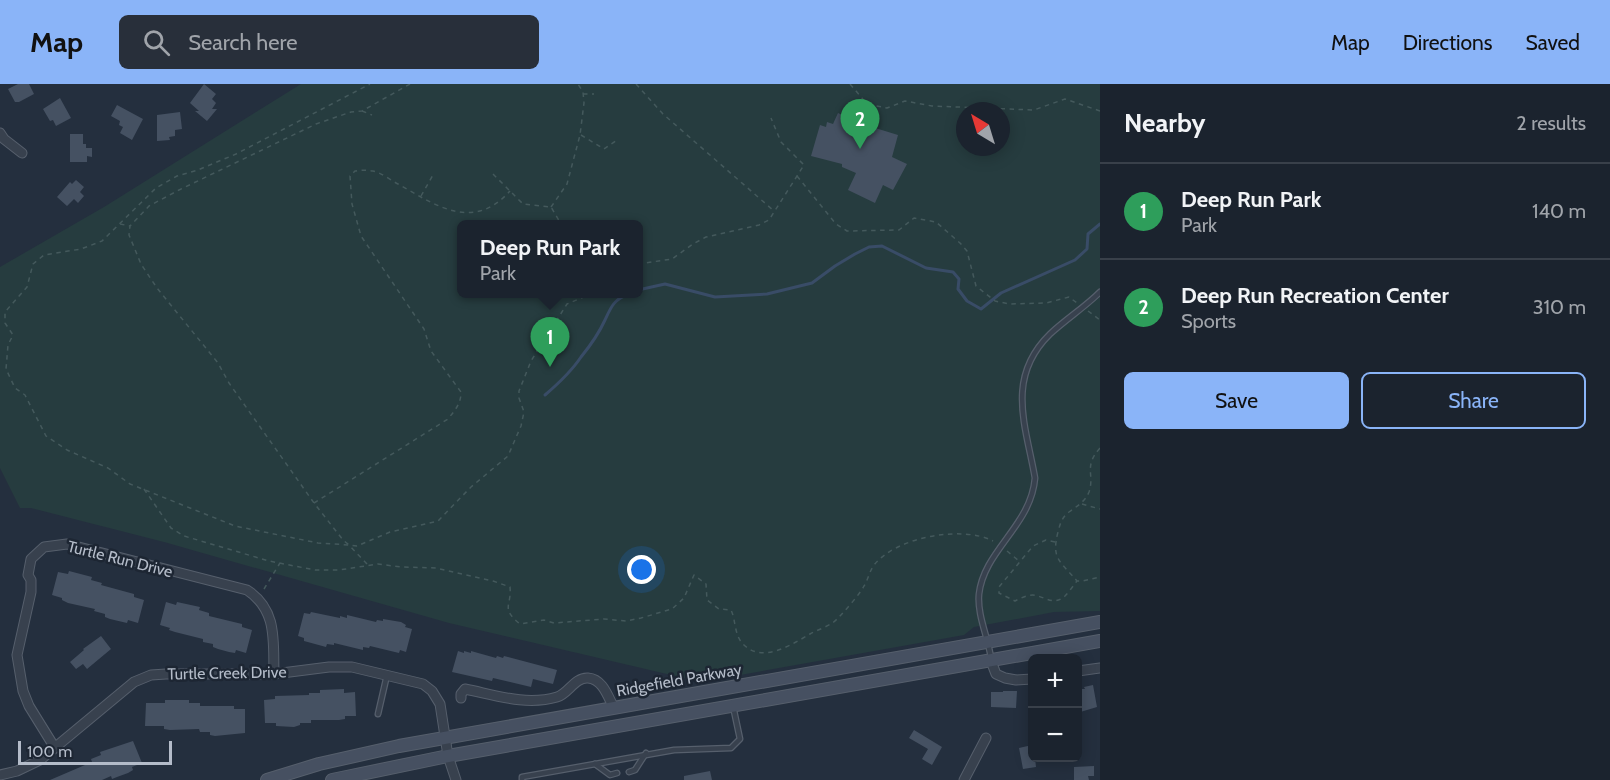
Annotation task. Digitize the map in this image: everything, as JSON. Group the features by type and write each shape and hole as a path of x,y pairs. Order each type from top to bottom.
{"main road":[{"name":"Ridgefield Parkway","path":"267,780 357,755 445,738 1100,622"},
{"path":"332,780 448,756 1100,641"}],"street":[{"path":"0,133 22,153"},
{"name":"Turtle Run Drive","path":"56,748 29,706 23,691 17,655 31,592 28,566 35,554 44,547 67,544 247,590 258,597"},
{"path":"258,597 269,615 272,627 274,674"},
{"path":"991,661 996,674 1005,678 1028,678"},
{"name":"Turtle Creek Drive","path":"0,775 40,760 117,695 141,678 166,674 274,674 330,667 352,667 387,675 423,684 432,691 440,704 445,738"},
{"path":"1082,670 1100,668"},
{"path":"461,698 465,689 524,701 542,700 559,696 579,680 588,678 601,684 614,708"},
{"path":"445,738 456,780"},
{"path":"964,780 986,738"}],"lane":[{"path":"991,661 979,597 984,576 1026,511 1034,488 1035,478 1021,409 1025,379 1032,359 1045,339 1100,292"},
{"path":"378,714 387,675"},
{"path":"522,780 522,777 646,753 731,748 740,739 733,706"},
{"path":"629,772 635,770 646,753"},
{"path":"596,764 610,775 617,773"}],"path":[{"path":"370,84 236,154 177,176 156,188 102,241 58,255 44,255 33,264 27,287 5,312 5,323 13,335 8,345 6,369 15,388 25,395 46,436 67,450 108,468 130,484 235,526 318,543 357,546 390,532 438,521 471,487 508,456 521,426 523,408 519,391 531,361 567,304 581,298"},
{"path":"368,565 314,504 218,363 141,264 129,235 130,226 149,206 316,124 351,112 362,111 410,84"},
{"path":"551,207 567,183 580,135 583,94 578,84"},
{"path":"636,84 663,114 775,213"},
{"path":"850,84 867,104 888,108 905,101 932,106 1034,110 1065,99 1100,111"},
{"path":"583,94 594,94"},
{"path":"362,111 372,115"},
{"path":"643,263 672,259 706,237 759,225 769,220 804,165 781,142 771,118"},
{"path":"580,135 590,143 604,149 617,141"},
{"path":"314,504 448,419 458,407 461,392 431,351 424,329 361,236 352,204 350,176 355,171 375,171 420,196 458,212 472,213 486,210 510,191"},
{"path":"493,174 523,204 551,207"},
{"path":"420,196 433,175"},
{"path":"797,176 836,224 848,231 899,230 914,218 936,222 968,251 976,286 995,301 1009,304 1037,303 1069,297 1100,320"},
{"path":"551,207 558,220"},
{"path":"119,224 130,226"},
{"path":"1100,448 1091,458 1089,492 1081,504 1066,513 1060,523 1054,548 1057,558 1077,581 1100,577"},
{"path":"144,489 171,528 184,536 280,563 315,570 368,565 436,568 494,581 510,587 508,611 510,616 520,624 544,620 555,623 641,618 672,609 684,598 694,576 706,584 707,600 719,609 731,610 741,643 752,651 768,652 788,648 837,620 864,588 873,566 891,550 912,541 966,534 983,536 1002,547 1019,561"},
{"path":"1081,504 1100,509"},
{"path":"1056,543 1046,540 1039,542 1019,561 999,587 999,593 1015,602 1037,595 1049,602 1056,601 1064,597 1077,581"},
{"path":"258,597 280,563"}],"green space":[{"path":"301,84 1100,84 1100,611 1054,612 974,627 964,635 701,682 449,623 164,542 31,508 20,508 0,468 0,267 104,207"}],"building":[{"path":"18,84 29,84 34,94 15,102 8,89"},
{"path":"204,84 216,94 212,99 216,103 212,109 217,109 207,121 195,111 199,111 190,103"},
{"path":"60,98 71,118 56,126 43,109"},
{"path":"117,105 143,119 132,140 120,133 123,127 119,125 120,121 111,116"},
{"path":"180,112 182,129 175,130 175,136 169,137 170,140 157,141 157,115"},
{"path":"838,113 862,124 862,122 873,125 872,127 898,135 892,157 907,164 893,190 883,185 875,203 848,190 856,173 842,167 842,164 811,156 820,125 826,127 827,122 833,124"},
{"path":"70,134 83,134 83,144 86,144 86,148 92,148 92,157 87,156 87,162 70,162"},
{"path":"76,180 84,187 80,192 84,196 78,203 74,199 67,206 57,197 70,182 72,184"},
{"path":"69,571 92,577 91,580 102,583 101,585 134,594 134,597 144,600 138,623 110,619 105,617 105,614 94,611 95,609 68,603 52,595 58,572 68,574"},
{"path":"166,602 200,607 199,610 209,613 209,616 242,624 242,627 252,630 246,653 218,649 213,647 213,644 203,642 203,639 175,632 160,625"},
{"path":"311,612 340,618 340,616 347,618 347,615 376,622 377,620 383,621 383,619 401,622 406,625 405,627 412,629 406,652 400,650 399,653 370,646 369,648 363,647 363,650 334,643 334,645 327,644 326,647 304,641 304,638 298,636 304,613 310,614"},
{"path":"101,636 111,649 87,669 83,664 76,669 70,662"},
{"path":"458,651 471,653 471,651 496,658 504,656 557,670 553,684 533,679 531,687 493,678 492,681 452,672"},
{"path":"1093,685 1097,707 1082,712 1082,689 1085,689 1084,687"},
{"path":"344,689 344,693 355,692 356,716 345,716 345,719 339,720 311,720 311,723 300,723 294,727 265,723 264,700 275,699 275,696 309,695 309,693 320,693 320,690"},
{"path":"1017,691 1016,708 991,707 991,692"},
{"path":"165,700 189,700 189,703 200,703 200,706 234,706 234,709 245,709 245,733 215,736 210,735 210,732 200,732 199,729 170,730 164,729 164,726 145,726 146,703 165,703"},
{"path":"914,730 942,747 932,765 922,759 928,749 909,738"},
{"path":"133,741 142,763 132,767 133,770 128,773 102,780 50,780 92,762 91,759 101,755 100,752"},
{"path":"1028,746 1028,762 1035,762 1036,767 1023,769 1019,748"},
{"path":"1094,766 1094,776 1088,776 1089,780 1074,780 1074,767"},
{"path":"710,771 712,780 684,780 684,776"}],"waterway":[{"path":"643,289 665,284 715,297 767,294 812,283 855,254 869,247 882,246 926,268 953,272 959,279 958,289 967,301 981,309 1001,293 1075,260 1087,249 1088,234 1100,224"},
{"path":"545,395 577,362 597,335 609,311 620,298"}],"place":[{"name":"Deep Run Recreation Center","path":"860,149"},
{"name":"Deep Run Park","path":"550,367"}]}
